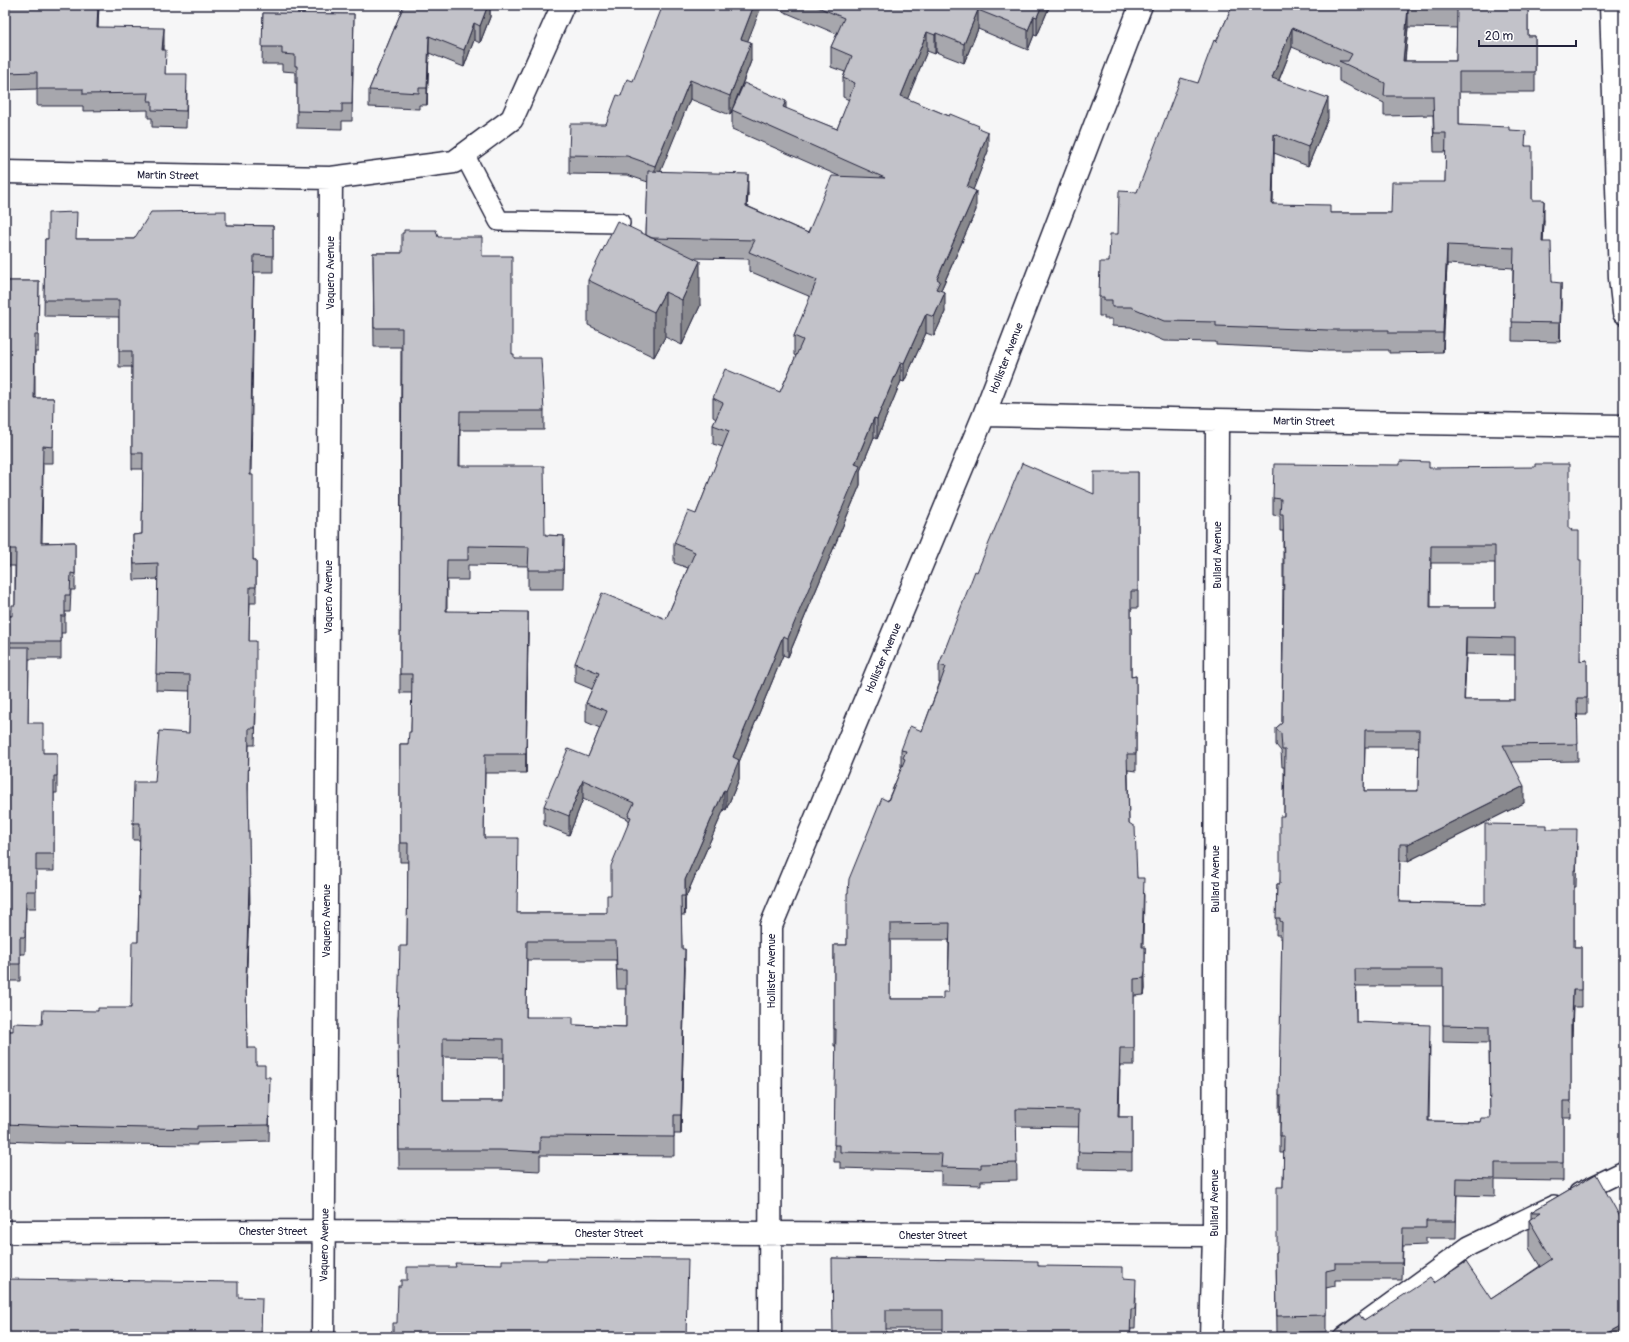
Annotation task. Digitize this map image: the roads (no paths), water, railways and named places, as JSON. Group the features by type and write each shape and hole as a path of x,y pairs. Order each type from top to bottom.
{"street":[{"path":"331,178 454,162 512,119 563,5"},
{"name":"Hollister Avenue","path":"770,1337 771,926 984,414 1141,5"},
{"path":"1611,5 1620,278 1624,313"},
{"name":"Martin Street","path":"5,172 331,178"},
{"name":"Vaquero Avenue","path":"323,1337 331,178"},
{"name":"Martin Street","path":"984,414 1217,420 1624,426"},
{"name":"Bullard Avenue","path":"1211,1337 1214,1235 1217,420"},
{"name":"Chester Street","path":"5,1232 324,1231 771,1235 1214,1235"}],"lane":[{"path":"464,154 499,221 620,223"},
{"path":"1344,1337 1469,1246 1624,1171"}]}
